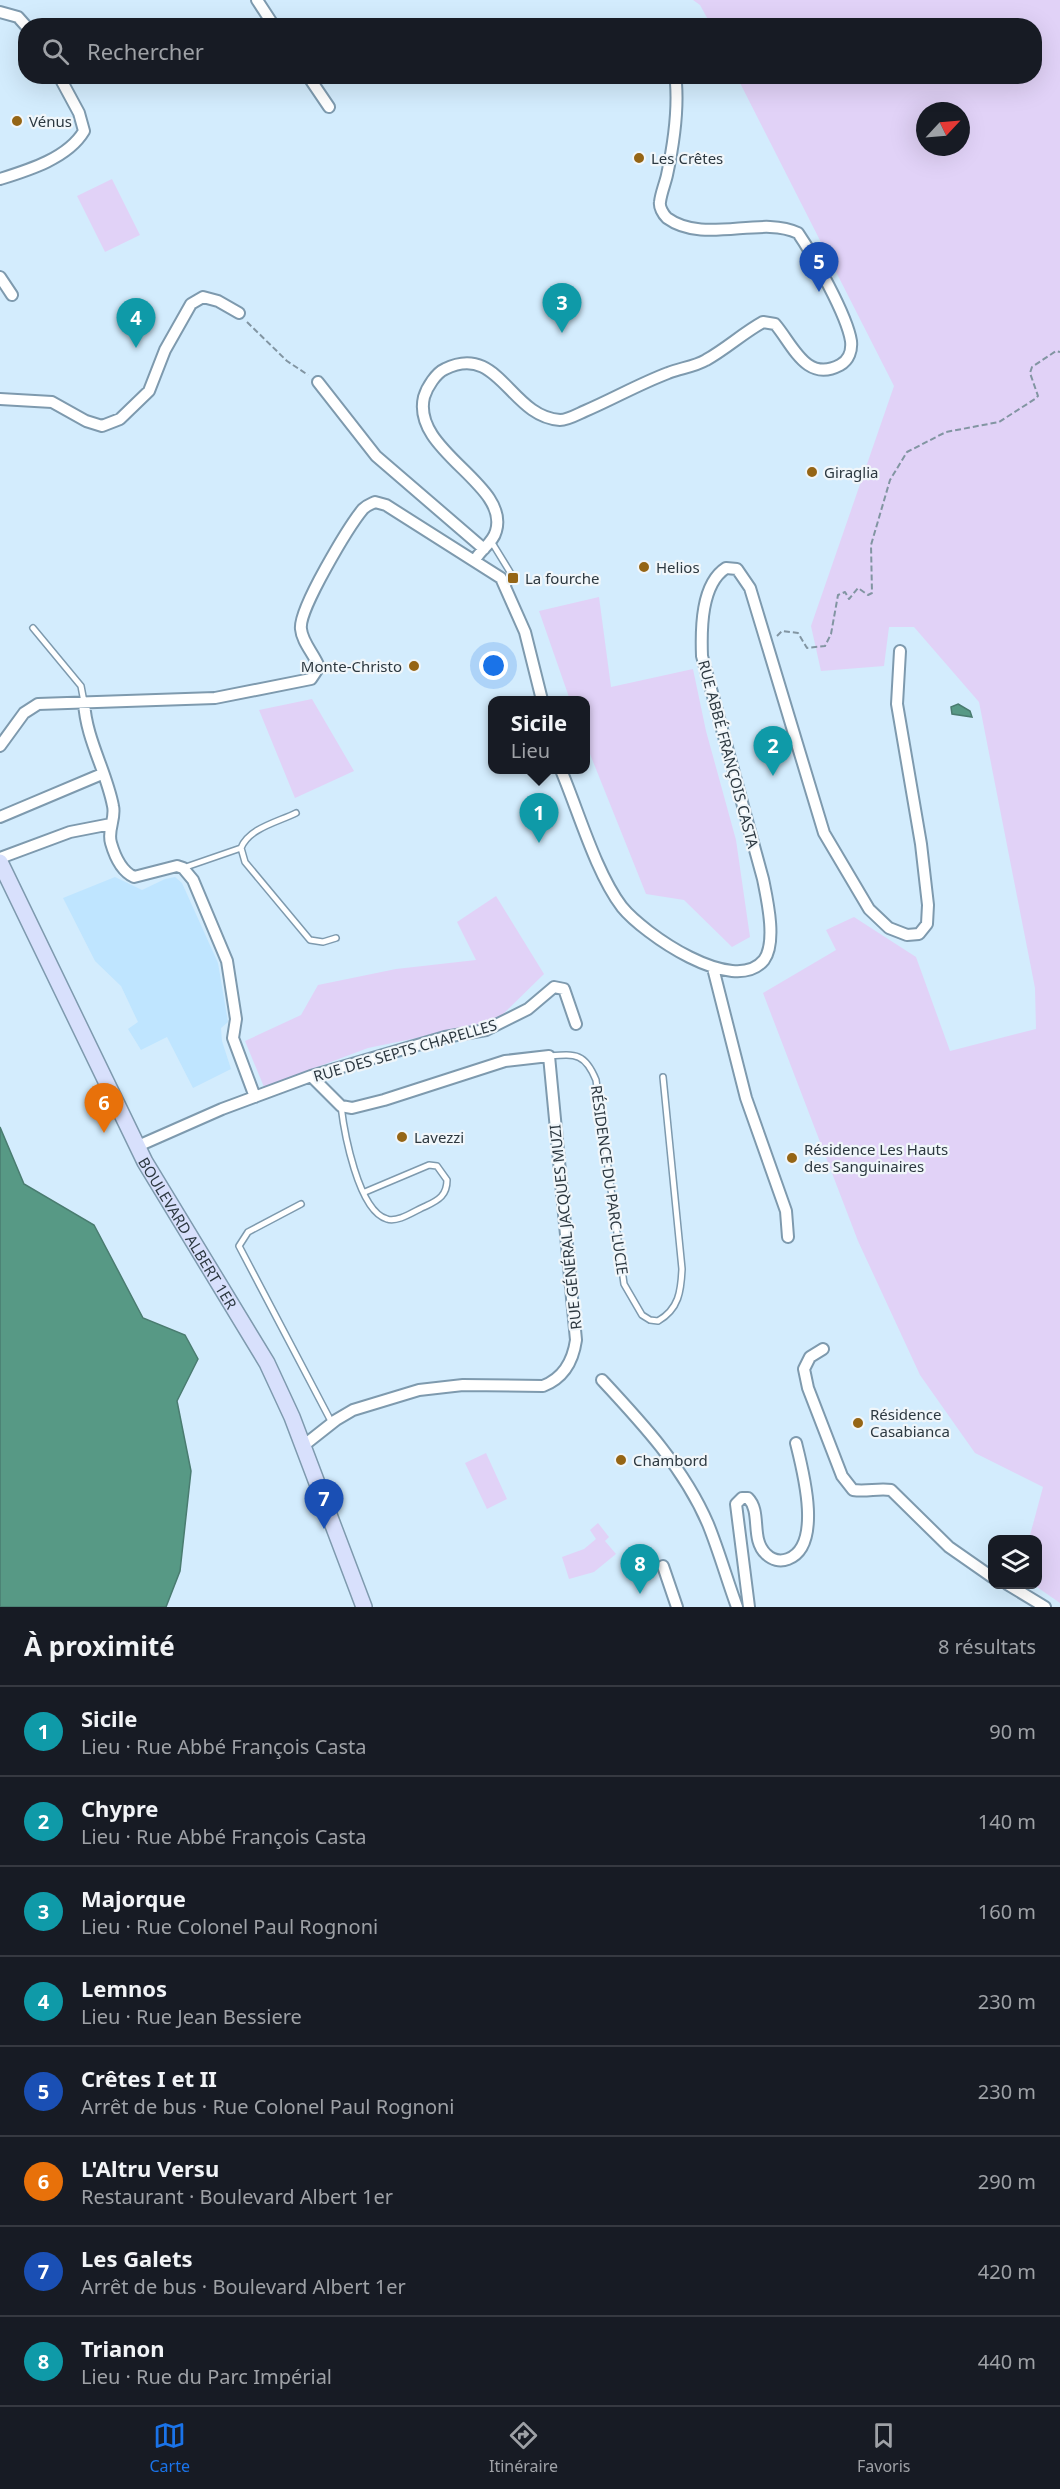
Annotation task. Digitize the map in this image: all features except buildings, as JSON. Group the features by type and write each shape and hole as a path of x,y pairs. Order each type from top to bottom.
{"main road":[{"name":"BOULEVARD ALBERT 1ER","path":"0,860 168,1204 267,1363 303,1446 364,1607"}],"street":[{"path":"257,0 269,18"},
{"path":"0,12 19,18"},
{"path":"0,178 24,172 76,146 84,131 80,113 64,84"},
{"path":"313,84 329,107"},
{"path":"475,560 497,530 497,513 486,495 431,434 424,415 423,399 428,387 441,371 456,364 477,362 496,375 529,409 543,417 562,420 668,373 706,360 763,322 775,324 802,362 818,370 835,368 844,362 851,351 851,340 843,313 798,233 786,227 738,230 680,226 664,216 659,204 667,173 677,101 676,84"},
{"path":"0,277 12,295"},
{"path":"0,399 52,402 86,421 102,426 120,419 149,391 165,350 191,304 203,297 218,301 239,313"},
{"path":"318,382 355,433 376,456 487,545"},
{"path":"0,746 30,708 38,704 215,698 311,679 319,667 301,629 301,618 309,598 353,524 365,507 375,502 386,505 494,571 506,586 532,655 541,696"},
{"name":"RUE ABBÉ FRANÇOIS CASTA","path":"563,774 606,878 623,908 652,934 677,950 713,968 742,970 756,966 763,961 768,953 770,916 763,879 702,656 701,627 710,592 718,573 726,568 737,569 750,588 824,833 869,909 889,928 907,935 919,934 927,924 928,905 921,844 897,704 900,651"},
{"path":"84,702 89,735 113,806 111,841 126,874 141,877 171,866 183,868 193,880 227,961 236,1019 233,1038 255,1097"},
{"path":"0,817 102,774"},
{"path":"0,860 70,832 111,824"},
{"path":"713,968 746,1098 786,1211 788,1237"},
{"name":"RUE DES SEPTS CHAPELLES","path":"138,1146 311,1076 445,1037 486,1030 528,1009 554,987 564,989 576,1024"},
{"path":"311,1076 341,1106 365,1106 505,1060 549,1056"},
{"name":"RUE GÉNÉRAL JACQUES MUZI","path":"303,1446 332,1423 367,1405 419,1390 463,1385 532,1388 543,1386 558,1378 574,1356 576,1340 549,1056"},
{"path":"824,1349 810,1357 804,1369 808,1388 842,1476 853,1490 864,1492 879,1488 891,1491 950,1547 988,1574"},
{"path":"602,1380 651,1433 683,1478 707,1523 737,1607"},
{"path":"749,1607 736,1503 742,1498 748,1498 752,1503 757,1538 765,1553 775,1560 785,1561 799,1554 806,1542 809,1524 796,1443"},
{"path":"663,1566 676,1607"},
{"path":"1015,1589 1045,1607"}],"lane":[{"path":"487,545 510,572 510,582 506,586"},
{"path":"33,628 81,686 84,702"},
{"path":"296,813 253,833 244,840 241,849 245,862 310,940 323,942 336,938"},
{"path":"183,868 241,849"},
{"name":"RÉSIDENCE DU PARC LUCIE","path":"549,1056 577,1056 590,1066 596,1080 624,1284 642,1315 650,1320 658,1321 675,1307 681,1293 682,1269 663,1077"},
{"path":"341,1106 351,1160 365,1192 381,1216 388,1220 397,1219 438,1200 445,1193 447,1179 437,1166 429,1165 365,1192"},
{"path":"301,1204 248,1232 239,1246 332,1423"}],"path":[{"path":"239,313 287,361 318,382"},
{"path":"767,647 782,630 798,633 807,648 825,646 831,634 838,595 845,592 849,598 858,588 868,595 872,593 871,545 890,480 908,452 946,432 999,422 1035,399 1038,396 1030,373 1032,367 1056,351 1060,352"}],"shaded area":[{"path":"693,0 1060,0 1060,1603 1040,1589 1042,1589 1042,1535 1030,1535 1043,1487 975,1453 920,1375 858,1241 763,993 836,950 826,930 854,917 916,957 950,1051 1036,1029 1035,988 979,702 914,627 889,627 884,666 821,671 811,626 894,386 741,84 1042,84 1042,18 707,18 700,5"},
{"path":"112,179 140,235 105,252 77,196"},
{"path":"599,597 611,687 693,669 706,731 736,840 750,937 732,947 684,900 646,894 590,754 590,696 569,696 539,611"},
{"path":"312,699 354,771 295,798 259,710"},
{"path":"958,704 970,711 972,717 952,714 951,707"},
{"path":"115,877 142,890 165,879 175,877 182,883 218,963 228,1022 221,1028 222,1041 231,1069 193,1088 167,1037 141,1050 128,1029 138,1022 121,986 95,961 63,898"},
{"path":"496,896 544,974 499,1018 480,1025 368,1048 264,1087 245,1041 301,1015 318,985 396,969 476,960 457,922"},
{"path":"0,1127 24,1184 94,1225 143,1318 185,1335 198,1359 177,1401 191,1471 180,1571 166,1607 0,1607"},
{"path":"486,1453 507,1499 487,1509 465,1463"},
{"path":"598,1523 609,1537 605,1541 616,1554 594,1572 569,1579 562,1557 584,1549 596,1539 590,1530"}],"place":[{"name":"Vénus","path":"17,121"},
{"name":"Les Crêtes","path":"639,158"},
{"name":"Crêtes I et II","path":"819,292"},
{"name":"Majorque","path":"562,333"},
{"name":"Lemnos","path":"136,348"},
{"name":"Giraglia","path":"812,472"},
{"name":"Helios","path":"644,567"},
{"name":"La fourche","path":"513,578"},
{"name":"Monte-Christo","path":"414,666"},
{"name":"Chypre","path":"773,776"},
{"name":"Sicile","path":"539,843"},
{"name":"L'Altru Versu","path":"104,1133"},
{"name":"Lavezzi","path":"402,1137"},
{"name":"Résidence Les Hauts des Sanguinaires","path":"792,1158"},
{"name":"Résidence Casabianca","path":"858,1423"},
{"name":"Chambord","path":"621,1460"},
{"name":"Les Galets","path":"324,1529"},
{"name":"Trianon","path":"640,1594"}]}
